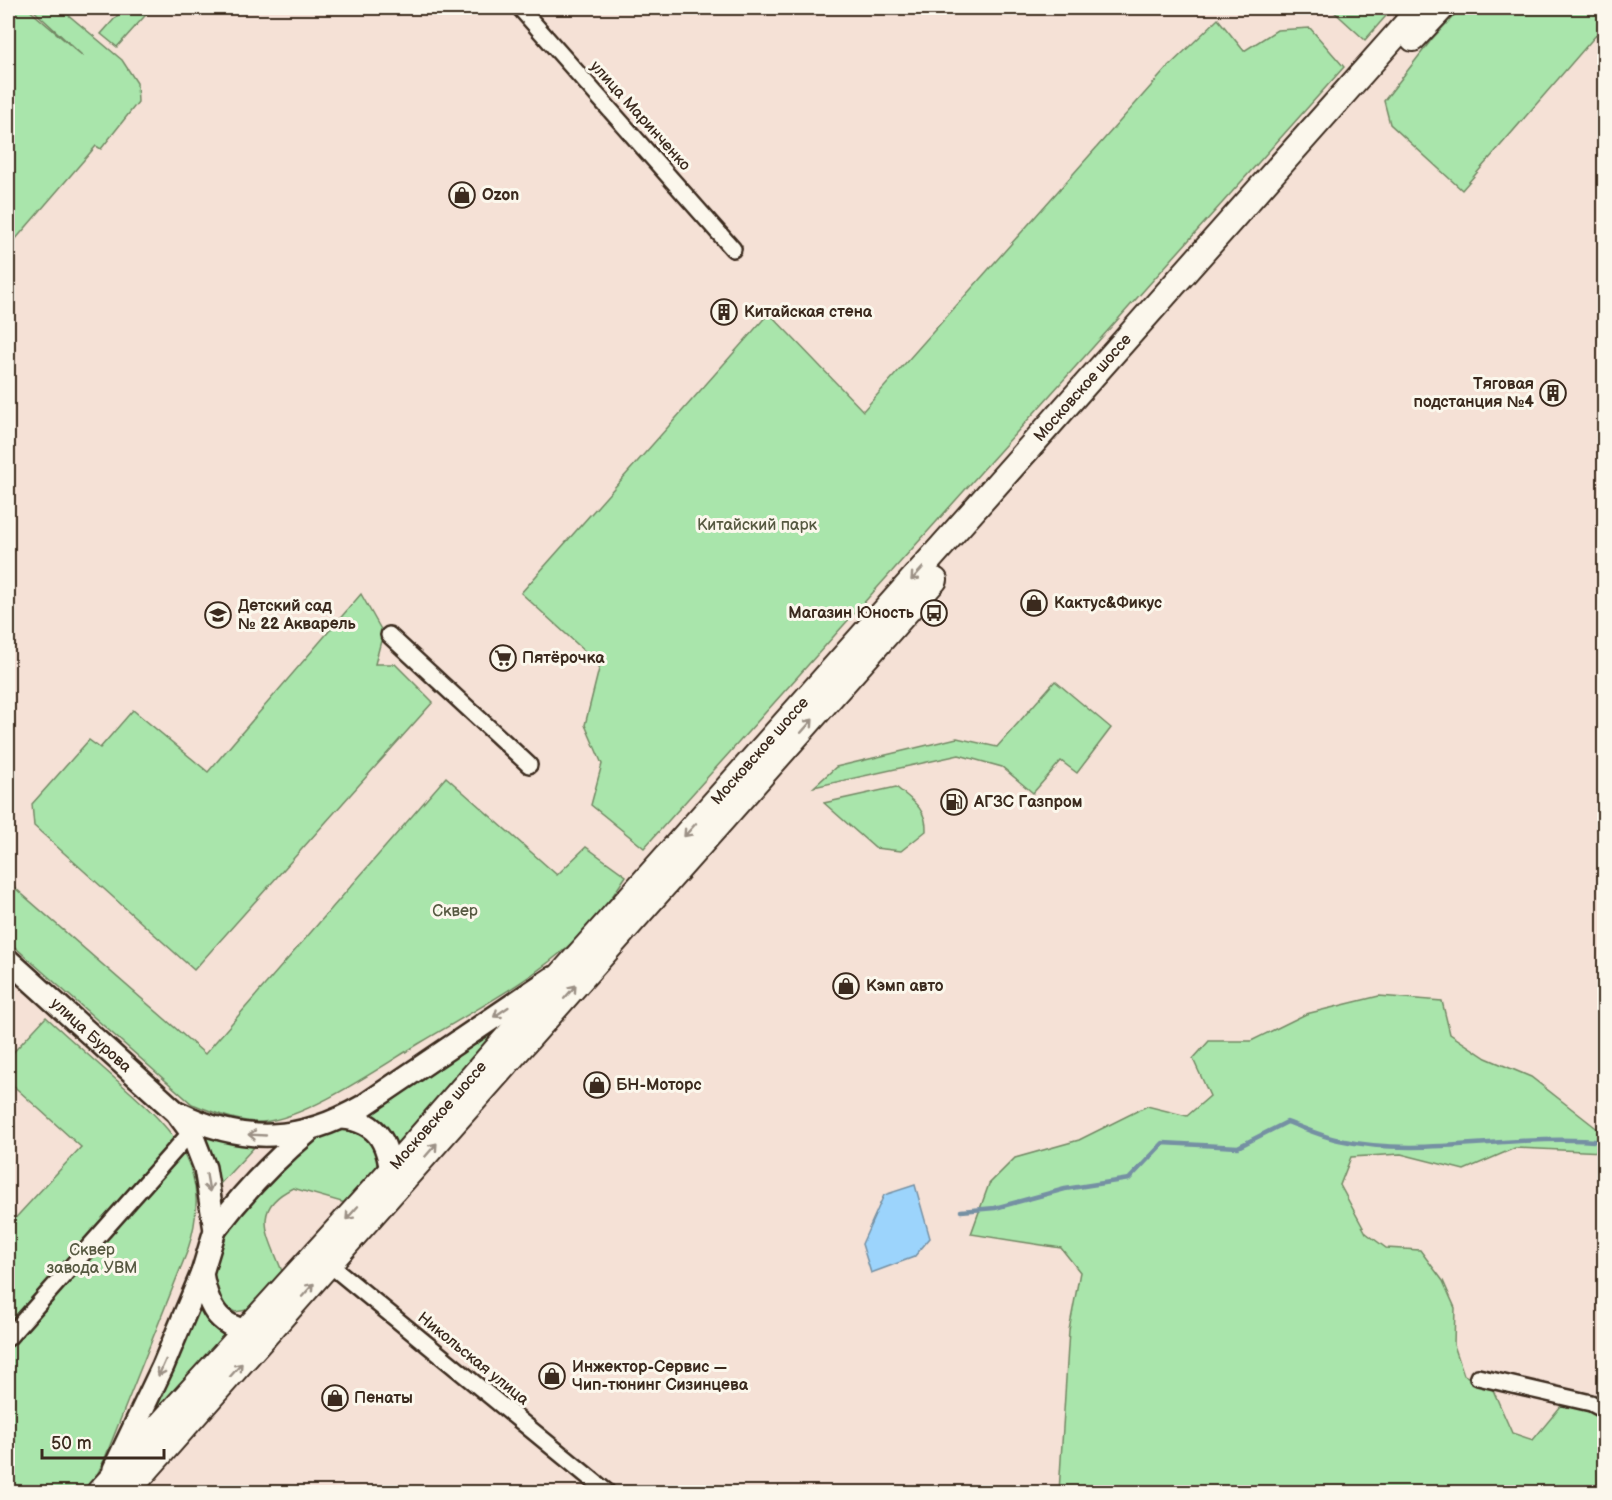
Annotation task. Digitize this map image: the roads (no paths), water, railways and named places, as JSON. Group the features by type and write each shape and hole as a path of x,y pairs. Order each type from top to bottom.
{"main road":[{"name":"Московское шоссе","path":"111,1490 323,1259 391,1170 567,968 1420,8"},
{"name":"Московское шоссе","path":"323,1259 393,1194 1442,8"},
{"name":"улица Бурова","path":"8,960 176,1112"},
{"path":"111,1490 202,1273 215,1230 243,1193 269,1164 308,1132 342,1118 567,968"},
{"path":"176,1112 191,1132 206,1168 215,1230"},
{"path":"176,1112 213,1128 238,1133 261,1136 308,1132"},
{"path":"342,1118 358,1119 378,1134 387,1149 393,1194"},
{"path":"202,1273 209,1304 217,1316 228,1324 257,1333"}],"street":[{"name":"улица Маринченко","path":"520,8 733,249"},
{"path":"389,635 529,765"},
{"path":"8,1338 191,1132"},
{"name":"Никольская улица","path":"323,1259 607,1492"},
{"path":"1478,1377 1591,1403 1605,1410"}],"water":[{"path":"915,1185 930,1238 914,1257 871,1273 862,1244 884,1195"}],"waterway":[{"path":"961,1211 995,1208 1065,1189 1129,1179 1163,1143 1238,1147 1287,1122 1339,1140 1371,1145 1404,1147 1538,1140 1604,1142"}],"place":[{"name":"Ozon","path":"462,195"},
{"name":"Китайская стена","path":"724,312"},
{"name":"Тяговая подстанция №4","path":"1553,393"},
{"name":"Кактус&Фикус","path":"1034,603"},
{"name":"Магазин Юность","path":"934,613"},
{"name":"Детский сад № 22 Акварель","path":"218,615"},
{"name":"Пятёрочка","path":"503,658"},
{"name":"АГЗС Газпром","path":"954,802"},
{"name":"Кэмп авто","path":"846,986"},
{"name":"БН-Моторс","path":"597,1085"},
{"name":"Инжектор-Сервис — Чип-тюнинг Сизинцева","path":"552,1376"},
{"name":"Пенаты","path":"335,1398"}],"park label":[{"name":"Китайский парк","path":"757,525"},
{"name":"Сквер","path":"455,911"},
{"name":"Сквер завода УВМ","path":"92,1259"}]}
